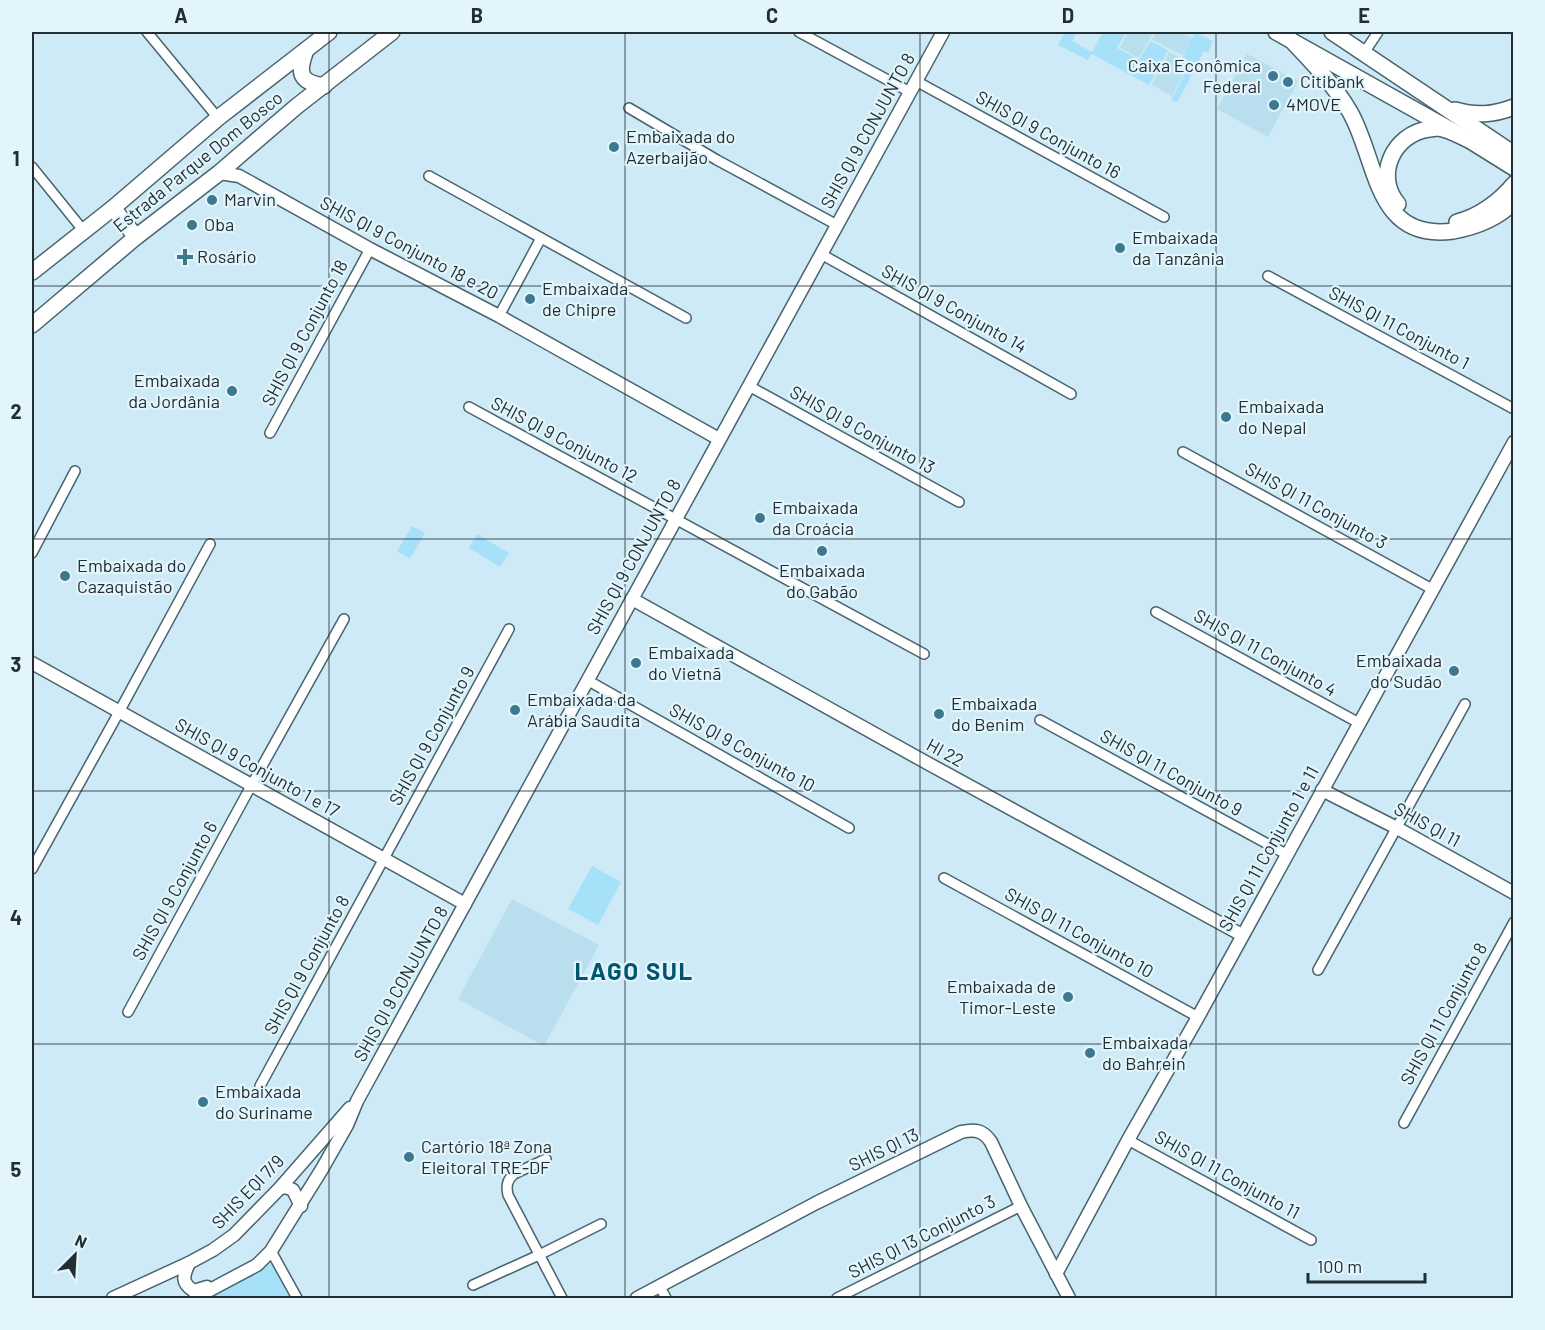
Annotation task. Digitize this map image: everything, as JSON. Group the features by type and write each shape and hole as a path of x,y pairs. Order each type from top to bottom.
{"main road":[{"name":"Estrada Parque Dom Bosco","path":"32,272 113,208 218,118 329,32"},
{"name":"Estrada Parque Dom Bosco","path":"32,325 136,237 219,173 297,106 392,32"},
{"path":"1276,32 1512,163"},
{"path":"1332,32 1436,102 1512,163"},
{"path":"1292,41 1330,82 1350,112 1384,199 1402,220 1430,232 1467,229 1490,221 1514,202"},
{"path":"306,50 301,64 302,77 314,85 324,86"},
{"path":"278,72 290,75 297,84 299,95 297,106"},
{"path":"1436,102 1470,114 1494,114 1514,107"},
{"path":"1469,140 1438,128 1417,130 1407,136 1394,150 1388,168 1390,192 1396,202 1415,219 1431,224 1460,222 1482,212 1514,184"},
{"path":"113,208 136,237"}],"street":[{"path":"147,32 218,118"},
{"name":"SHIS QI 9 Conjunto 16","path":"799,32 913,87 1164,217"},
{"name":"SHIS QI 9 CONJUNTO 8","path":"357,1101 943,32"},
{"path":"1364,53 1378,32"},
{"path":"629,108 717,160 837,225"},
{"path":"236,158 236,170 239,176"},
{"path":"32,167 83,230"},
{"name":"SHIS QI 9 Conjunto 18 e 20","path":"219,173 239,176 370,249 499,316 719,439"},
{"path":"429,176 686,318"},
{"path":"499,316 541,238"},
{"name":"SHIS QI 9 Conjunto 18","path":"270,433 370,249"},
{"name":"SHIS QI 9 Conjunto 14","path":"821,254 1071,394"},
{"name":"SHIS QI 11 Conjunto 1","path":"1269,276 1514,409"},
{"name":"SHIS QI 9 Conjunto 13","path":"749,386 959,502"},
{"name":"SHIS QI 9 Conjunto 12","path":"469,407 924,654"},
{"name":"SHIS QI 11 Conjunto 1 e 11","path":"1056,1274 1514,442"},
{"name":"SHIS QI 11 Conjunto 3","path":"1183,452 1432,590"},
{"path":"32,553 75,471"},
{"path":"32,869 210,544"},
{"name":"HI 22","path":"632,599 1242,935"},
{"name":"SHIS QI 11 Conjunto 4","path":"1156,612 1359,723"},
{"name":"SHIS QI 9 Conjunto 6","path":"128,1012 344,619"},
{"name":"SHIS QI 9 Conjunto 9","path":"384,859 509,629"},
{"name":"SHIS QI 9 Conjunto 1 e 17","path":"32,663 465,904"},
{"name":"SHIS QI 9 Conjunto 10","path":"587,680 849,828"},
{"path":"1318,970 1465,704"},
{"name":"SHIS QI 11 Conjunto 9","path":"1040,720 1286,854"},
{"name":"SHIS QI 11","path":"1322,790 1397,828 1514,893"},
{"name":"SHIS QI 9 Conjunto 8","path":"260,1086 384,859"},
{"name":"SHIS QI 11 Conjunto 10","path":"944,878 1198,1017"},
{"name":"SHIS QI 11 Conjunto 8","path":"1404,1123 1514,922"},
{"path":"195,1299 257,1265 271,1251 301,1206 347,1125 357,1101"},
{"name":"SHIS EQI 7/9","path":"113,1299 189,1263 234,1235 280,1188 357,1101"},
{"name":"SHIS QI 13","path":"637,1299 663,1293 816,1203 961,1132 971,1130 986,1135 991,1142 1069,1299"},
{"name":"SHIS QI 11 Conjunto 11","path":"1128,1140 1311,1240"},
{"path":"546,1159 514,1174 510,1177 507,1188 508,1195 562,1299"},
{"path":"280,1188 286,1186 293,1190 301,1206"},
{"name":"SHIS QI 13 Conjunto 3","path":"837,1299 1021,1206"},
{"path":"474,1285 601,1224"},
{"path":"271,1251 297,1299"},
{"path":"189,1263 184,1273 185,1283 194,1291 227,1282"}],"shaded area":[{"path":"1065,32 1077,32 1072,41 1092,52 1103,32 1126,32 1117,48 1139,60 1150,41 1168,50 1149,85 1092,54 1088,60 1058,45"},
{"path":"1128,32 1153,32 1139,58 1120,48"},
{"path":"1156,32 1180,32 1192,37 1183,55 1152,40"},
{"path":"1195,32 1213,41 1208,53 1204,51 1177,102 1171,101 1191,62 1182,58"},
{"path":"1169,52 1190,63 1172,96 1152,85"},
{"path":"1247,54 1298,81 1268,137 1217,109"},
{"path":"412,526 425,533 410,559 397,551"},
{"path":"477,534 509,553 500,567 469,548"},
{"path":"592,866 621,882 598,925 568,909"},
{"path":"512,899 599,945 544,1046 458,999"},
{"path":"271,1263 290,1298 203,1298"}],"place":[{"name":"Caixa Econômica Federal","path":"1273,76"},
{"name":"Citibank","path":"1288,82"},
{"name":"4MOVE","path":"1274,105"},
{"name":"Embaixada do Azerbaijão","path":"614,147"},
{"name":"Marvin","path":"212,200"},
{"name":"Oba","path":"192,225"},
{"name":"Embaixada da Tanzânia","path":"1120,248"},
{"name":"Rosário","path":"185,257"},
{"name":"Embaixada de Chipre","path":"530,299"},
{"name":"Embaixada da Jordânia","path":"232,391"},
{"name":"Embaixada do Nepal","path":"1226,417"},
{"name":"Embaixada da Croácia","path":"760,518"},
{"name":"Embaixada do Gabão","path":"822,551"},
{"name":"Embaixada do Cazaquistão","path":"65,576"},
{"name":"Embaixada do Vietnã","path":"636,663"},
{"name":"Embaixada do Sudão","path":"1454,671"},
{"name":"Embaixada da Arábia Saudita","path":"515,710"},
{"name":"Embaixada do Benim","path":"939,714"},
{"name":"Embaixada de Timor-Leste","path":"1068,997"},
{"name":"Embaixada do Bahrein","path":"1090,1053"},
{"name":"Embaixada do Suriname","path":"203,1102"},
{"name":"Cartório 18ª Zona Eleitoral TRE-DF","path":"409,1157"}],"district":[{"name":"LAGO SUL","path":"634,972"}]}
